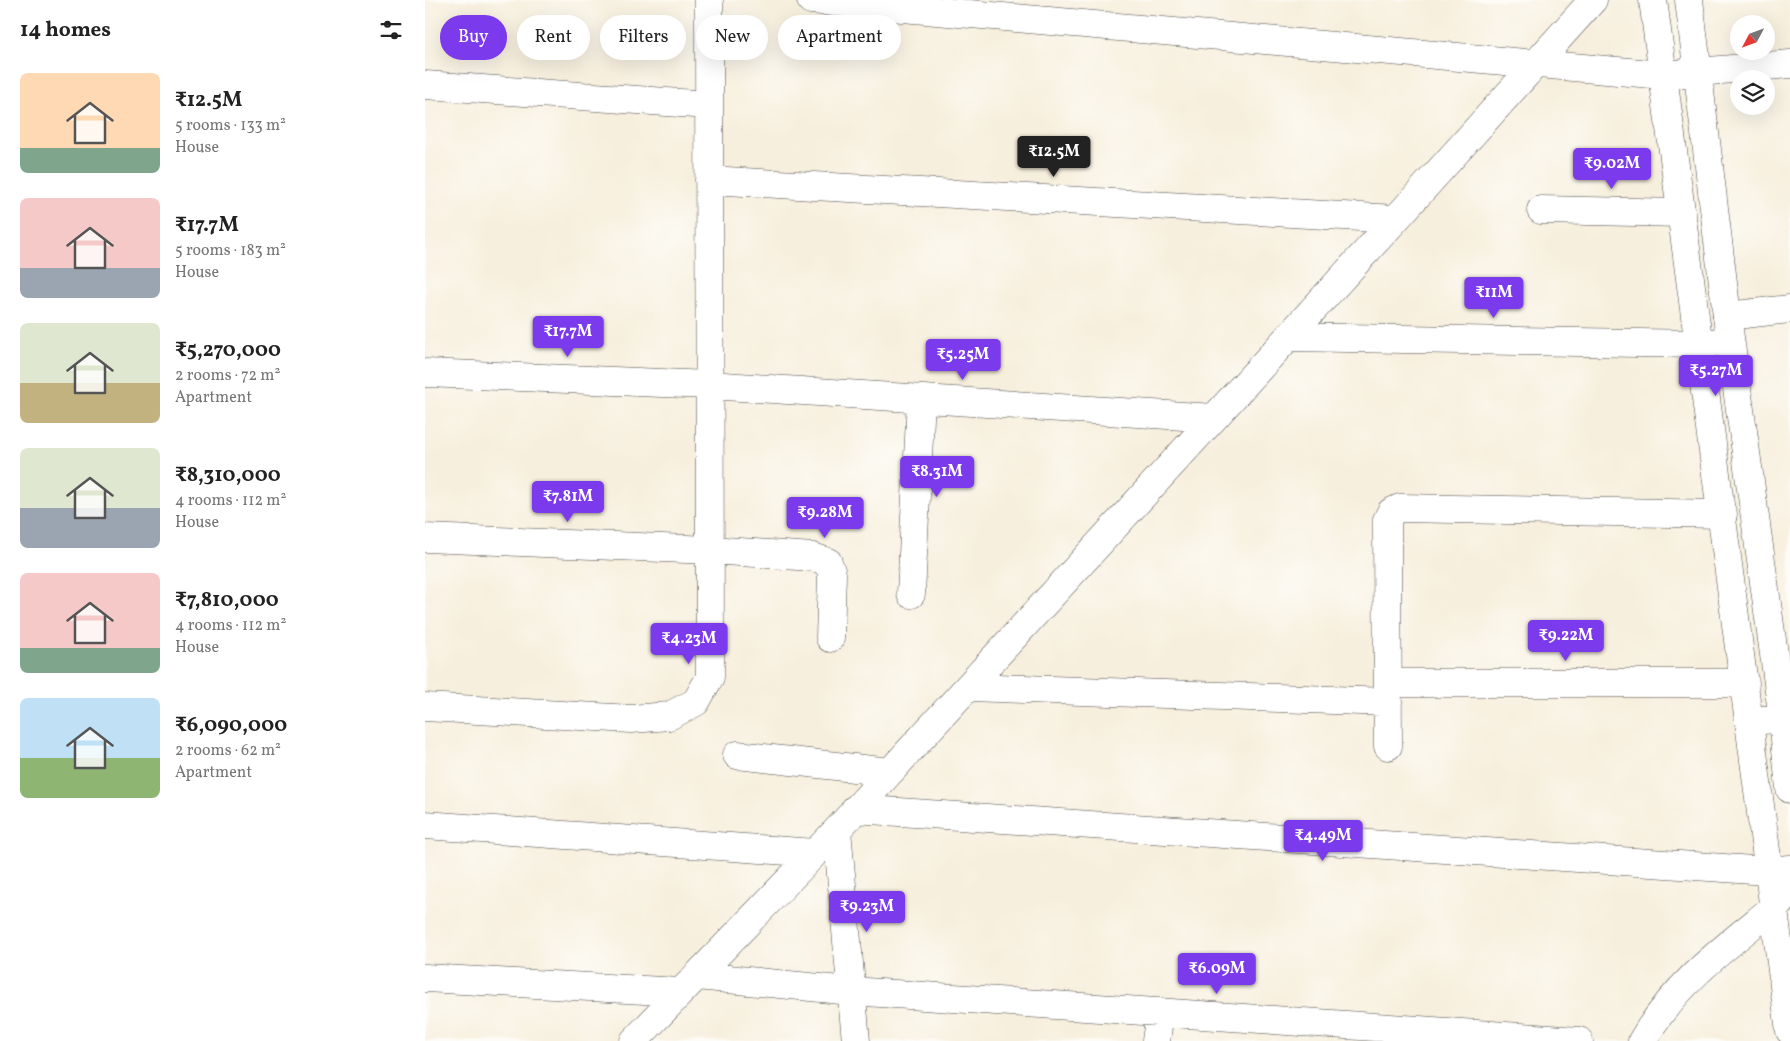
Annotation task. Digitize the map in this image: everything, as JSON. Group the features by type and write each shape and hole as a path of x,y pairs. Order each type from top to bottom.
{"street":[{"path":"425,707 631,719 669,716 696,702 710,677 709,0"},
{"path":"811,0 1663,75 1790,64"},
{"path":"634,1041 837,830 1397,219 1593,0"},
{"path":"1653,0 1750,721 1779,870 1790,1031"},
{"path":"1689,0 1728,329 1786,718 1790,789"},
{"path":"425,85 709,105"},
{"path":"709,180 1397,219"},
{"path":"1541,210 1682,213"},
{"path":"1288,337 1700,344 1728,329 1790,309"},
{"path":"425,373 709,385 1214,418"},
{"path":"911,594 921,399"},
{"path":"1388,746 1387,520 1391,512 1400,508 1723,514"},
{"path":"425,538 710,550 813,557 828,562 832,574 830,638"},
{"path":"968,686 1388,692 1745,683"},
{"path":"1750,721 1786,718"},
{"path":"737,755 890,772"},
{"path":"855,809 1779,870"},
{"path":"425,825 815,853"},
{"path":"837,830 856,1041"},
{"path":"1642,1041 1681,986 1709,959 1781,901"},
{"path":"425,978 689,984 851,991 1579,1041"},
{"path":"1155,1041 1160,1012"}]}
